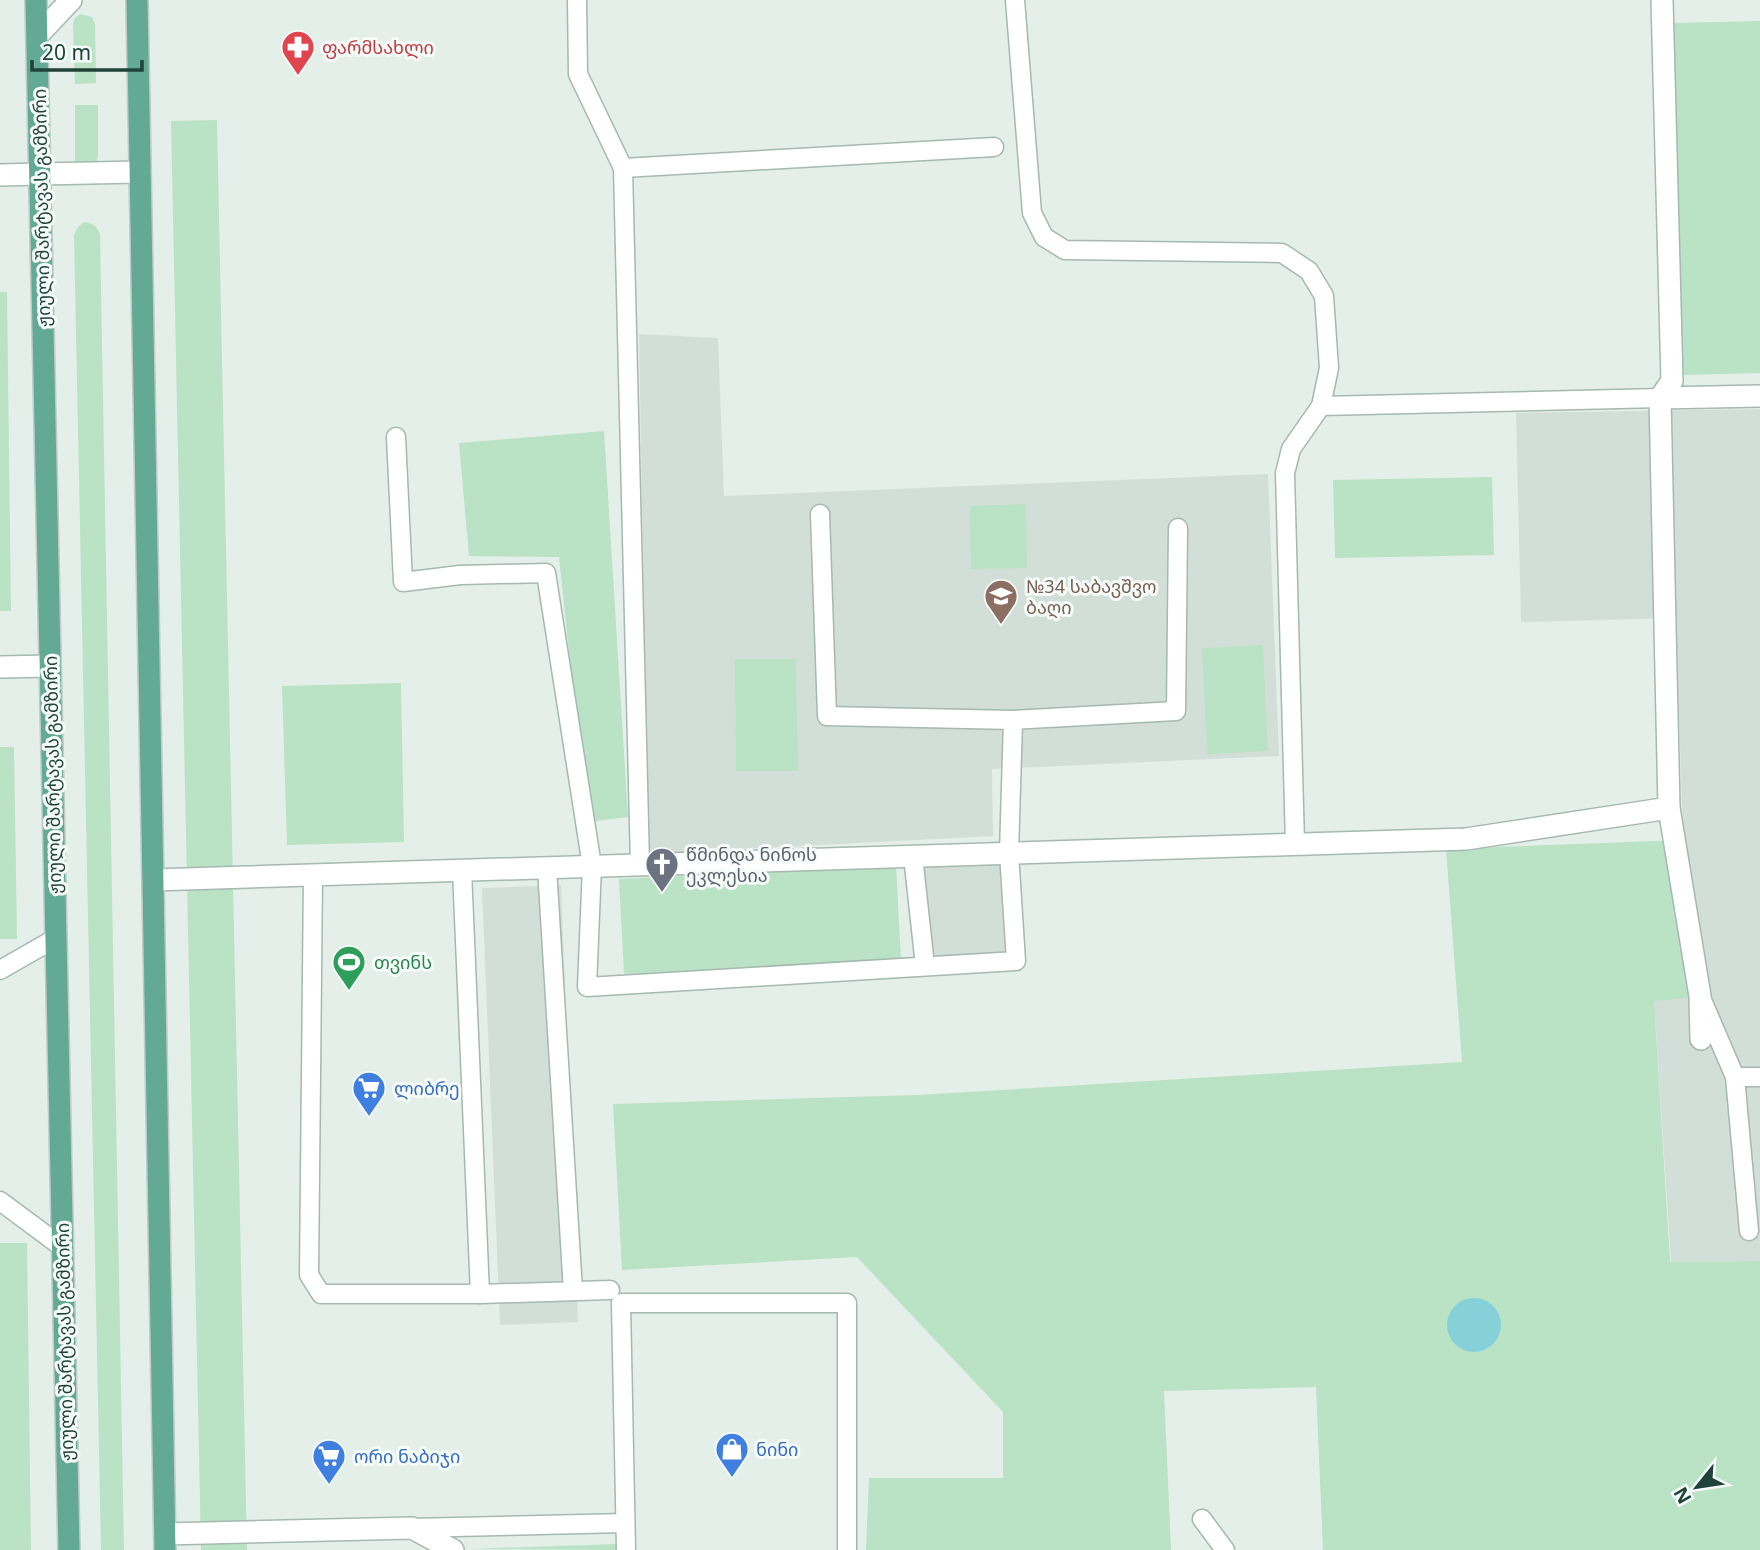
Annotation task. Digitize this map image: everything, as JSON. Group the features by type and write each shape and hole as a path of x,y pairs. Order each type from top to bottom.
{"main road":[{"name":"ჟიული შარტავას გამზირი","path":"36,0 69,1550"},
{"path":"137,0 165,1542"}],"street":[{"path":"37,36 72,0"},
{"path":"1662,0 1672,381 1660,398 1669,808 1700,996 1701,1039"},
{"path":"0,176 140,172"},
{"path":"1660,398 1760,396"},
{"path":"0,667 50,666"},
{"path":"153,880 1466,839 1669,808"},
{"path":"165,1542 412,1528 453,1550"}],"lane":[{"path":"577,0 578,74 623,168 640,865"},
{"path":"1016,0 1032,213 1044,237 1065,250 1282,253 1309,271 1324,296 1329,368 1321,406 1291,449 1285,473 1295,844"},
{"path":"623,168 994,147"},
{"path":"1321,406 1660,398"},
{"path":"396,437 403,582 460,575 547,573 592,866 587,987 1016,961 1009,853 1013,720"},
{"path":"820,514 827,716 1013,720 1175,711 1178,528"},
{"path":"913,856 925,967"},
{"path":"547,867 573,1291"},
{"path":"462,870 480,1294"},
{"path":"313,875 309,1275 321,1294 480,1294 610,1290"},
{"path":"0,970 56,938"},
{"path":"1700,996 1735,1077 1749,1231"},
{"path":"1735,1077 1760,1077"},
{"path":"0,1201 62,1247"},
{"path":"626,1550 621,1303 847,1303 847,1550"},
{"path":"1202,1519 1225,1550"},
{"path":"412,1528 625,1523"}],"shaded area":[{"name":"№34 საბავშვო ბაღი","path":"639,334 718,338 724,496 1268,474 1279,756 992,769 993,836 648,854"},
{"path":"1760,409 1760,1261 1671,1262 1654,1000 1688,998 1676,618 1521,622 1516,413"},
{"path":"1009,853 1016,961 925,966 913,856"},
{"path":"561,885 578,1322 500,1325 482,888"}],"green space":[{"path":"80,14 92,17 95,24 96,83 75,84 73,24"},
{"path":"1760,21 1760,373 1683,375 1674,23"},
{"path":"75,105 98,105 98,157 95,165 80,167 75,162"},
{"path":"217,120 247,1550 201,1550 171,121"},
{"path":"84,222 94,225 100,234 124,1550 101,1550 74,235"},
{"path":"0,292 7,292 11,611 0,611"},
{"path":"604,431 628,817 587,822 559,557 469,556 459,443"},
{"path":"1492,477 1494,555 1335,558 1333,480"},
{"path":"1026,504 1027,568 971,569 970,506"},
{"path":"1263,645 1268,751 1207,754 1202,648"},
{"path":"735,659 796,659 798,771 736,771"},
{"path":"401,683 404,842 287,845 282,686"},
{"path":"0,747 14,747 17,939 0,939"},
{"path":"1682,840 1689,998 1654,1001 1670,1262 1760,1261 1760,1550 1323,1550 1316,1387 1164,1391 1171,1550 866,1550 869,1478 1003,1478 1003,1412 857,1257 622,1270 613,1104 918,1095 1462,1062 1446,849"},
{"path":"896,865 901,961 624,974 619,879"},
{"path":"0,1243 27,1243 31,1550 0,1550"},
{"path":"617,1544 618,1550 469,1549"}],"water":[{"path":"1474,1298 1493,1306 1501,1325 1493,1344 1474,1352 1455,1344 1447,1325 1455,1306"}],"place":[{"name":"ფარმსახლი","path":"298,77"},
{"name":"№34 საბავშვო ბაღი","path":"1001,626"},
{"name":"წმინდა ნინოს ეკლესია","path":"662,894"},
{"name":"თვინს","path":"349,992"},
{"name":"ლიბრე","path":"369,1118"},
{"name":"ნინი","path":"732,1479"},
{"name":"ორი ნაბიჯი","path":"329,1486"}]}
